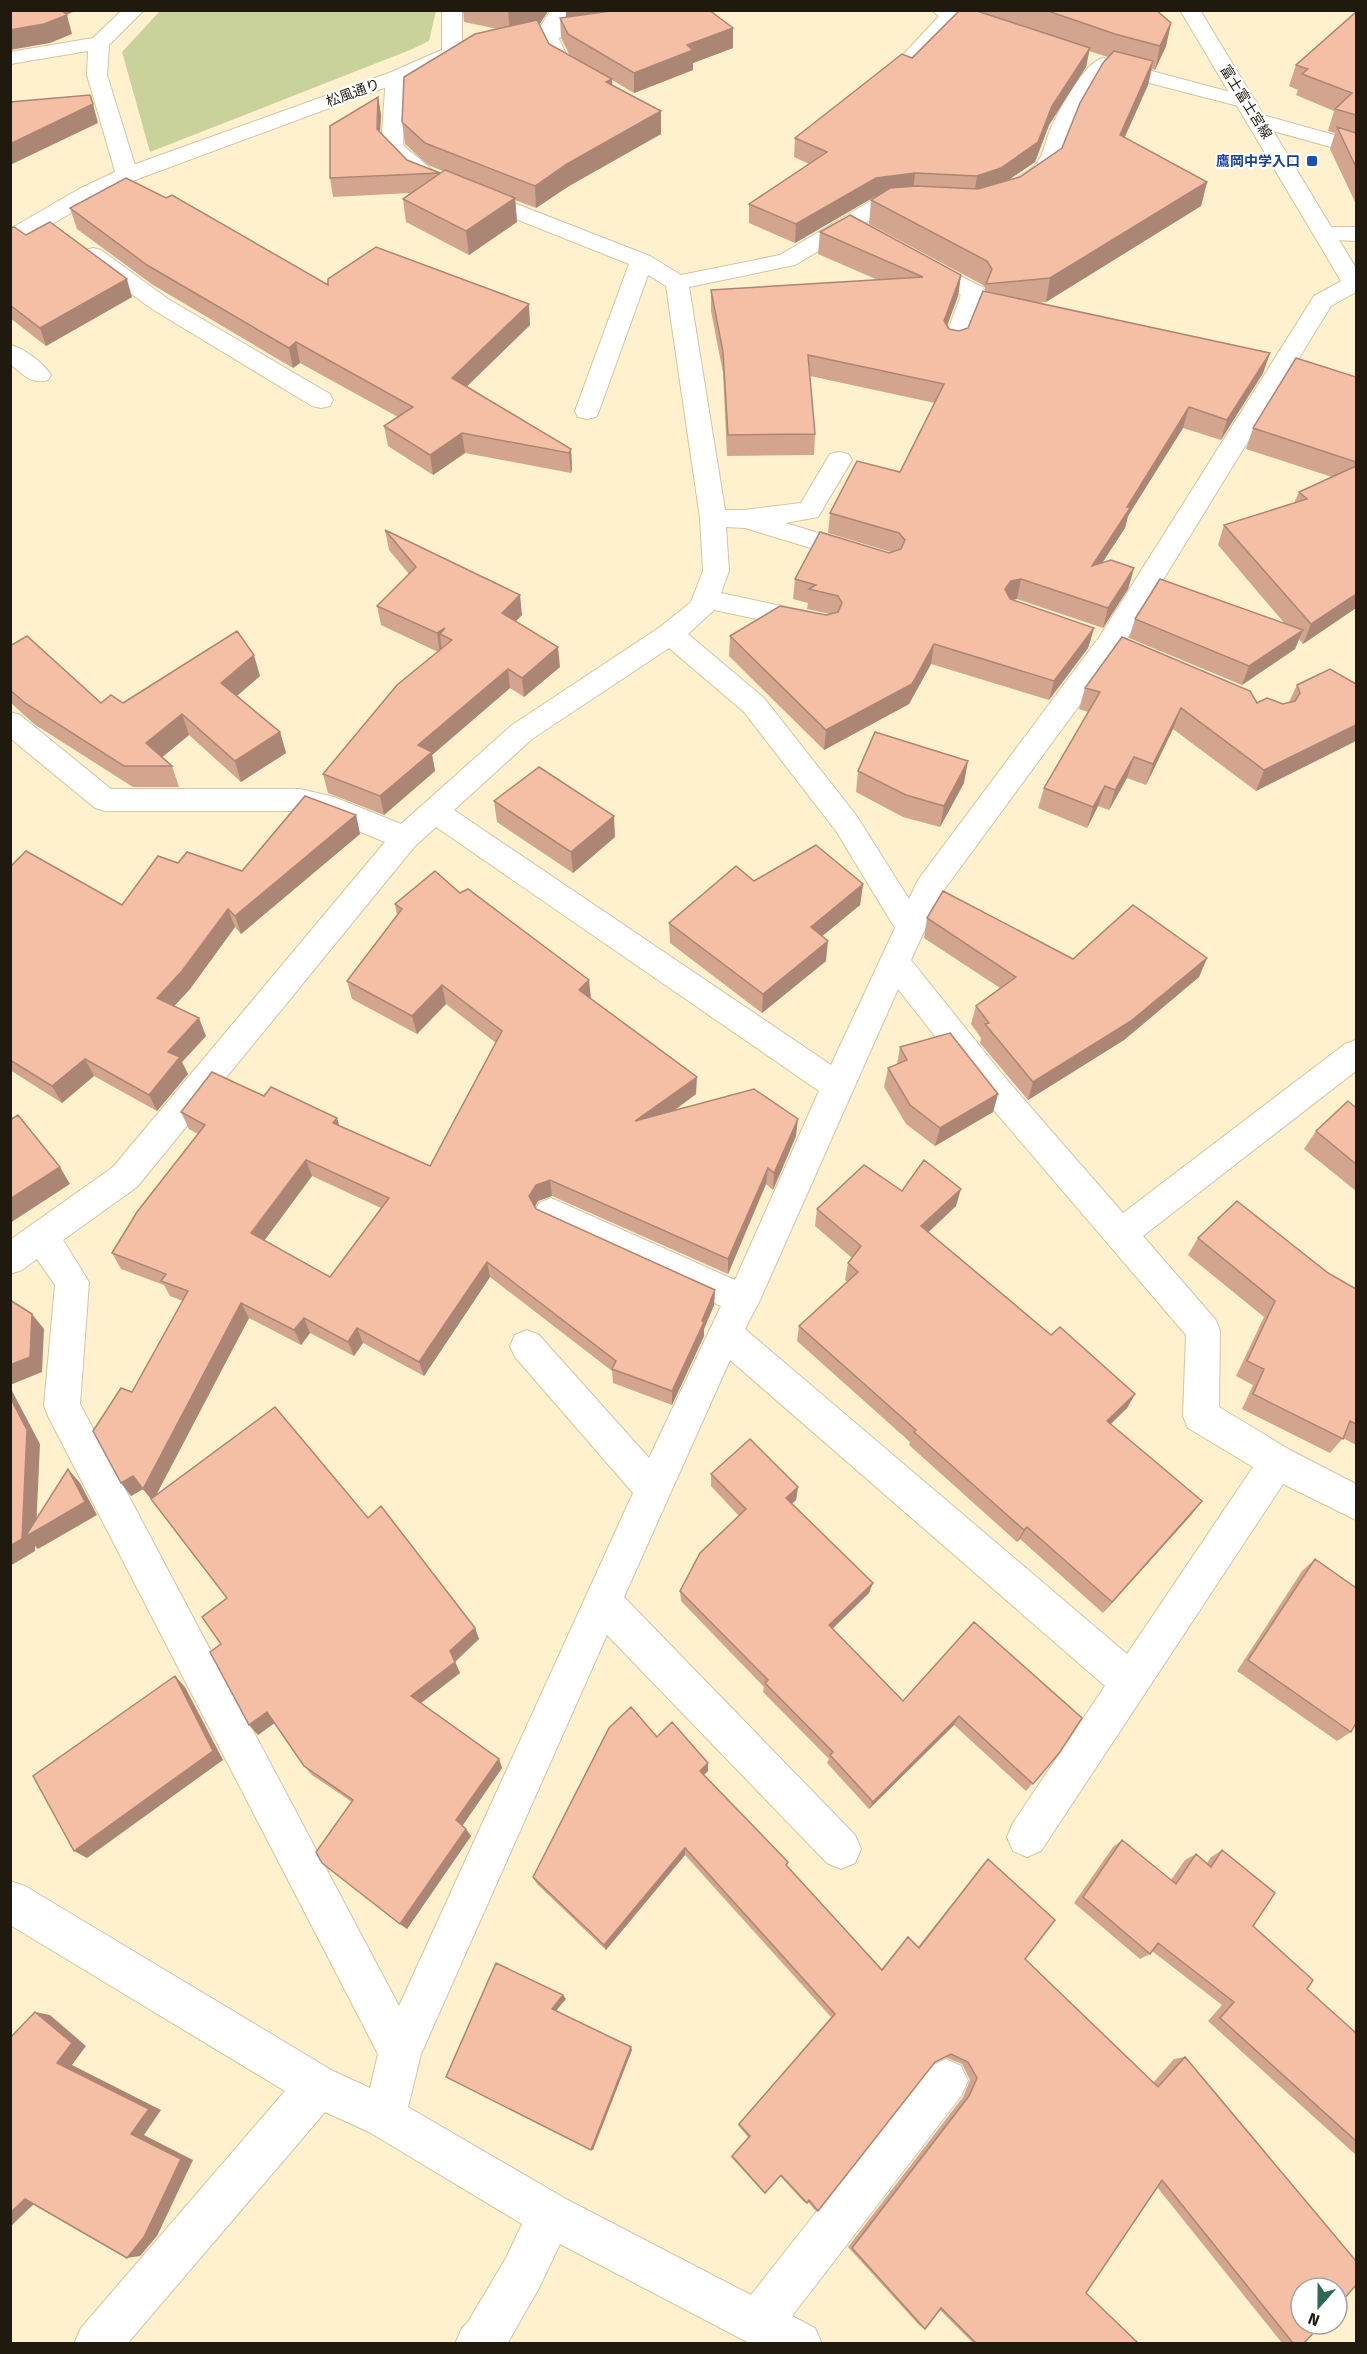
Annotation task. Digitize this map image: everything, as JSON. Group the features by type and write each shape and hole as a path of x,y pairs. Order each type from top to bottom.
{"street":[{"path":"10,58 99,43 134,10"},
{"path":"452,10 452,52"},
{"path":"561,10 546,33 558,60 603,85"},
{"name":"富士富士宮線","path":"1190,10 1356,284"},
{"path":"910,59 947,12 1017,36"},
{"name":"松風通り","path":"10,238 60,230 127,175 396,77 420,64 452,52 546,33 625,23"},
{"path":"99,43 97,75 127,175"},
{"path":"1082,57 1251,110 1356,148"},
{"path":"996,197 1007,194 1047,166 1062,126 1087,83 1103,64"},
{"path":"396,77 392,146 419,172 642,261 676,283 787,260 850,225 882,204 913,201 934,202"},
{"path":"81,105 105,104"},
{"path":"850,225 871,236"},
{"path":"60,230 160,304 321,400"},
{"path":"1327,234 1356,234"},
{"path":"902,253 974,292 956,343"},
{"path":"587,411 642,261"},
{"path":"10,1259 125,1177 405,838 522,732 670,634 702,607 716,572 713,518 676,283"},
{"path":"384,2117 400,2052 724,1333 743,1300 837,1086 929,888 1111,643 1322,301 1356,284"},
{"path":"10,352 39,375"},
{"path":"713,518 744,519 809,511 839,460"},
{"path":"744,519 876,558"},
{"path":"705,599 825,624"},
{"path":"670,634 754,705 846,823 910,927"},
{"path":"10,722 105,800 300,800 324,805 405,838"},
{"path":"435,812 837,1086"},
{"path":"894,962 996,1090 1203,1330 1201,1416 1278,1462 1356,1503"},
{"path":"1120,1234 1356,1053"},
{"path":"551,1213 743,1300"},
{"path":"41,1237 72,1282 62,1406 400,2052"},
{"path":"724,1333 1130,1682"},
{"path":"527,1346 654,1490"},
{"path":"1027,1837 1278,1462"},
{"path":"603,1603 841,1849"},
{"path":"10,1901 318,2086 384,2117 550,2215 799,2343"},
{"path":"759,2321 946,2081"},
{"path":"97,2343 318,2086"},
{"path":"478,2343 484,2338 522,2274 550,2215"}],"green space":[{"path":"160,11 436,11 429,41 150,152 122,52"}],"building":[{"path":"10,10 61,10 67,15 44,24 10,30"},
{"path":"618,10 709,10 733,28 687,45 693,50 634,73 568,34 560,18"},
{"path":"960,10 974,10 1090,48 1052,106 1038,142 1001,168 977,176 915,173 876,178 796,224 749,204 827,152 795,138 902,54 912,58"},
{"path":"1045,10 1156,10 1171,23 1160,46 1115,34"},
{"path":"1356,12 1356,115 1335,109 1352,93 1302,74 1308,69 1296,65"},
{"path":"537,20 549,44 612,79 606,82 661,111 567,164 535,186 425,143 402,122 404,77 475,34"},
{"path":"1114,51 1153,61 1120,135 1207,182 1050,278 986,284 992,269 987,261 871,200 890,188 916,186 978,189 1020,177 1062,148 1080,103 1103,63"},
{"path":"90,95 93,104 10,144 10,102"},
{"path":"378,97 377,129 407,160 440,173 330,178 330,126"},
{"path":"1337,127 1356,133 1356,167"},
{"path":"445,170 515,198 466,231 403,199"},
{"path":"126,178 166,198 172,195 328,285 328,279 376,247 529,304 452,378 571,449 569,453 462,433 430,455 384,426 413,407 296,342 289,348 147,265 70,208"},
{"path":"850,215 961,275 944,321 949,329 959,331 968,328 983,291 1270,353 1227,420 1189,407 1127,507 1130,508 1092,566 1111,560 1134,568 1108,608 1021,579 1011,581 1005,589 1010,599 1094,628 1054,681 934,644 912,684 826,730 730,636 780,606 826,615 838,612 842,603 838,596 809,589 816,585 795,579 820,532 889,553 901,549 905,540 899,533 830,513 857,461 900,472 944,384 808,355 815,434 728,435 723,352 711,290 923,277 820,232"},
{"path":"50,222 127,279 40,328 10,305 10,228 14,227 26,235"},
{"path":"1296,358 1356,377 1356,462 1253,428"},
{"path":"1356,466 1356,594 1311,624 1224,525 1307,499 1299,492"},
{"path":"385,530 520,595 502,613 558,647 522,678 508,669 418,745 432,752 380,796 323,774 397,685 452,640 440,634 445,628 437,633 377,606 416,567"},
{"path":"1160,579 1303,630 1249,666 1135,619"},
{"path":"237,631 254,655 221,683 280,732 235,761 182,714 146,743 172,766 124,766 25,703 10,690 10,646 27,636 101,703 111,695 123,703"},
{"path":"1122,637 1250,691 1257,703 1267,698 1283,704 1295,701 1300,693 1297,685 1330,669 1356,684 1356,725 1264,770 1181,708 1153,764 1134,757 1115,790 1105,786 1093,807 1044,788 1100,692 1085,688"},
{"path":"875,732 968,761 944,806 906,795 858,771"},
{"path":"539,767 614,816 571,852 494,801"},
{"path":"305,796 356,815 235,916 228,909 182,971 157,998 199,1018 168,1052 180,1057 149,1095 85,1059 52,1086 10,1060 10,864 12,865 26,851 122,905 158,856 178,863 187,852 242,871"},
{"path":"816,845 863,884 811,927 828,941 763,994 669,923 736,866 754,881"},
{"path":"435,871 460,893 468,889 589,980 579,990 697,1077 635,1121 754,1089 798,1119 774,1173 768,1168 728,1259 550,1180 536,1185 529,1196 536,1209 715,1290 702,1321 704,1322 672,1391 612,1369 616,1361 487,1262 419,1362 357,1328 348,1342 304,1318 294,1330 241,1303 143,1489 133,1476 121,1483 93,1431 121,1388 132,1392 188,1291 161,1281 166,1274 112,1253 137,1212 205,1125 181,1112 212,1072 264,1096 271,1087 337,1118 333,1123 430,1166 502,1031 442,985 412,1016 347,981 402,909 395,904","holes":["306,1160 389,1198 330,1277 251,1233"]},
{"path":"943,891 1073,959 1133,905 1207,958 1131,1021 1033,1082 985,1024 989,1023 976,1006 1016,977 927,918"},
{"path":"950,1033 998,1094 940,1128 910,1105 888,1068 907,1060 900,1047"},
{"path":"1348,1101 1356,1108 1356,1164 1316,1131"},
{"path":"18,1115 60,1167 10,1199 10,1120"},
{"path":"924,1160 961,1189 921,1226 1051,1335 1060,1327 1135,1394 1107,1421 1202,1501 1112,1602 1027,1527 1024,1530 799,1326 858,1272 848,1263 861,1246 817,1209 864,1165 902,1191"},
{"path":"1237,1201 1328,1273 1356,1289 1356,1424 1350,1421 1343,1439 1253,1394 1264,1369 1247,1361 1275,1301 1198,1238"},
{"path":"10,1300 32,1314 30,1357 10,1365"},
{"path":"10,1397 27,1430 22,1539 10,1546"},
{"path":"275,1407 368,1518 381,1506 475,1628 450,1651 455,1662 411,1696 499,1759 456,1820 466,1829 400,1924 322,1863 316,1852 353,1800 304,1766 267,1712 249,1725 210,1652 221,1644 202,1617 227,1598 151,1499"},
{"path":"750,1439 798,1487 786,1498 873,1583 829,1625 903,1701 974,1622 1082,1718 1060,1752 1033,1784 959,1716 873,1802 830,1755 833,1752 765,1683 768,1680 680,1591 700,1553 746,1509 711,1474"},
{"path":"68,1469 85,1502 25,1537"},
{"path":"1315,1559 1356,1588 1356,1723 1351,1732 1248,1660"},
{"path":"175,1676 213,1751 74,1851 33,1776"},
{"path":"631,1707 657,1737 672,1722 708,1763 700,1771 788,1862 786,1865 882,1970 908,1937 919,1948 988,1859 1055,1920 1025,1959 1158,2087 1185,2057 1356,2261 1356,2285 1349,2293 1349,2276 1289,2276 1289,2336 1311,2336 1304,2343 1293,2343 1162,2180 1086,2293 1138,2343 976,2343 941,2308 925,2329 852,2248 969,2096 977,2078 968,2062 951,2054 935,2062 818,2211 809,2200 807,2203 781,2175 765,2193 732,2156 750,2136 739,2124 835,2014 685,1848 604,1945 533,1877 609,1728"},
{"path":"1122,1840 1176,1884 1196,1854 1211,1867 1222,1850 1275,1893 1253,1926 1313,1980 1307,1989 1356,2033 1356,2141 1220,2018 1234,2002 1158,1943 1150,1954 1083,1897"},
{"path":"496,1963 563,1995 552,2009 631,2047 591,2150 446,2077"},
{"path":"35,2012 72,2043 57,2063 149,2109 131,2134 181,2159 144,2237 127,2258 25,2199 10,2213 10,2038"}],"place":[{"name":"鷹岡中学入口","path":"1312,161"}]}
